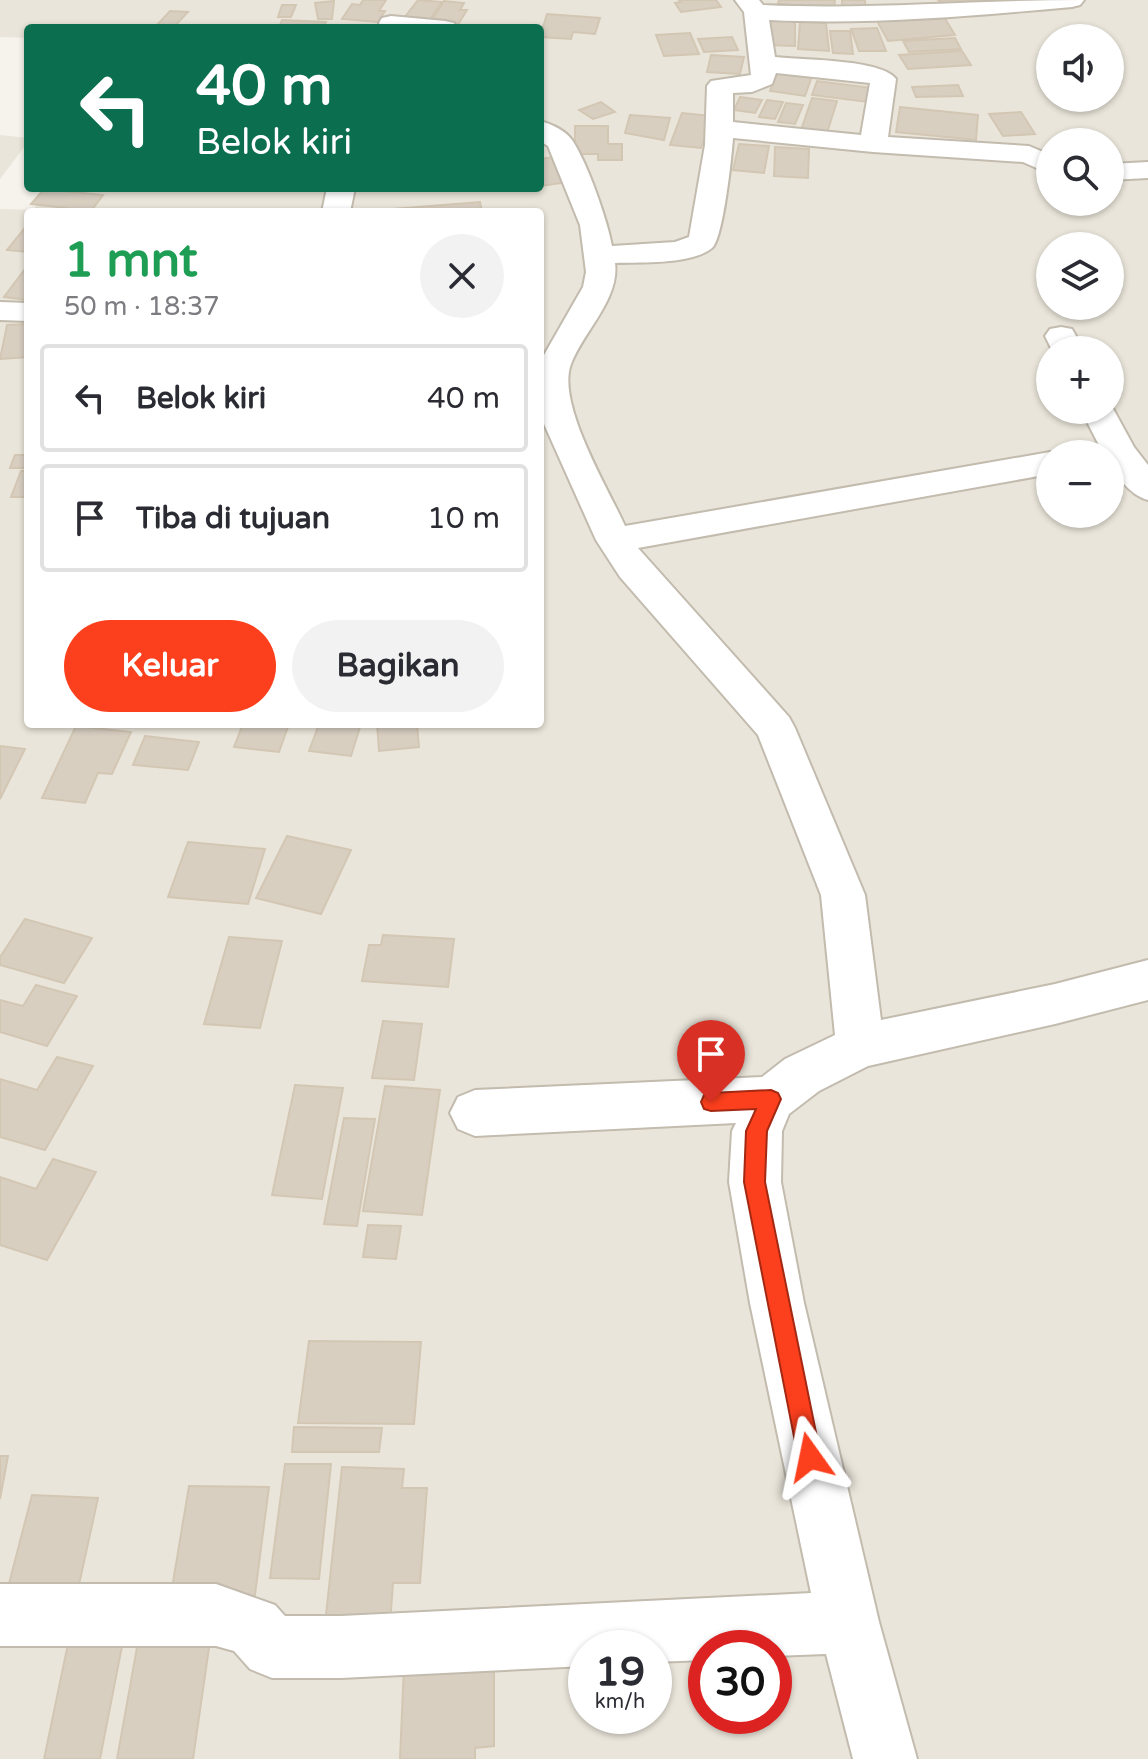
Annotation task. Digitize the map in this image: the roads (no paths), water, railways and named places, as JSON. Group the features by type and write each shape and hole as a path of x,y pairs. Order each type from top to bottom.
{"street":[{"path":"390,24 405,0"},
{"path":"600,255 679,251 702,242 717,176 722,129 720,86 763,79 764,64 751,6 860,16 1072,0"},
{"path":"764,64 867,73 881,77 873,144"},
{"path":"722,129 873,144 1029,154 1036,158"},
{"path":"544,132 560,142 594,225 600,255 598,287 547,365 554,409 614,540 633,568 775,728 843,895 860,1046"},
{"path":"1124,171 1148,170"},
{"path":"0,311 24,312"},
{"path":"614,540 1036,465"},
{"path":"1124,466 1148,489"},
{"path":"885,1759 848,1622 810,1457 755,1182 757,1131 771,1099 802,1075 860,1046 1055,1004 1148,980"},
{"path":"475,1113 771,1099"},
{"path":"0,1615 216,1615 253,1627 272,1647 341,1647 848,1622"}]}
